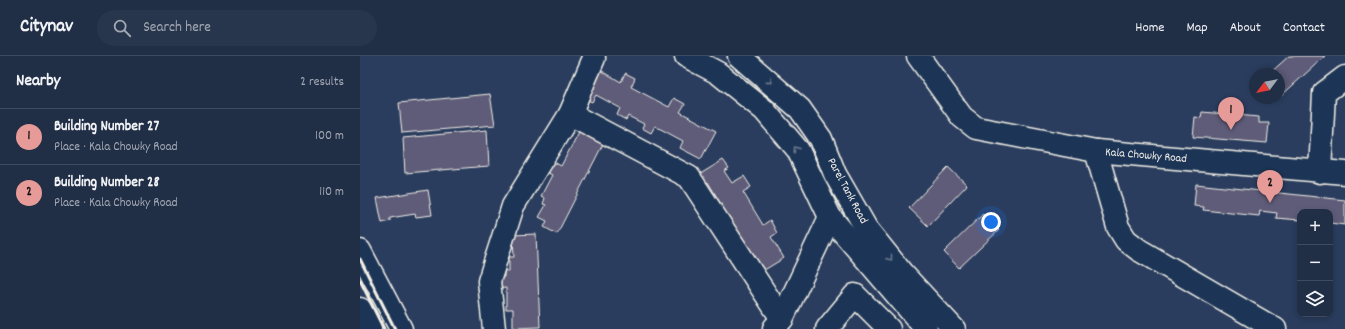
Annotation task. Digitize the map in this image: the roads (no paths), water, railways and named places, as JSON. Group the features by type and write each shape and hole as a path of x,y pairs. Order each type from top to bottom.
{"street":[{"path":"686,56 718,73 764,110 798,150 830,217 857,234 926,329"},
{"name":"Parel Tank Road","path":"740,56 800,109 821,139 857,234 902,273 947,327"},
{"path":"918,56 962,117 976,128 1096,151"},
{"path":"494,329 489,281 513,206 570,114 594,58"},
{"path":"1320,172 1324,93 1345,77"},
{"path":"570,114 689,177 777,324"},
{"name":"Kala Chowky Road","path":"1275,329 1139,250 1126,240 1118,227 1096,151 1320,172 1345,173"},
{"path":"777,324 830,217"},
{"path":"360,251 369,291 401,329"},
{"path":"827,329 855,295 888,329"},
{"path":"360,309 370,329"}],"railway":[{"path":"360,259 395,329"},
{"path":"360,280 384,329"}],"place":[{"name":"Building Number 27","path":"1231,130"},
{"name":"Building Number 28","path":"1270,203"}]}
